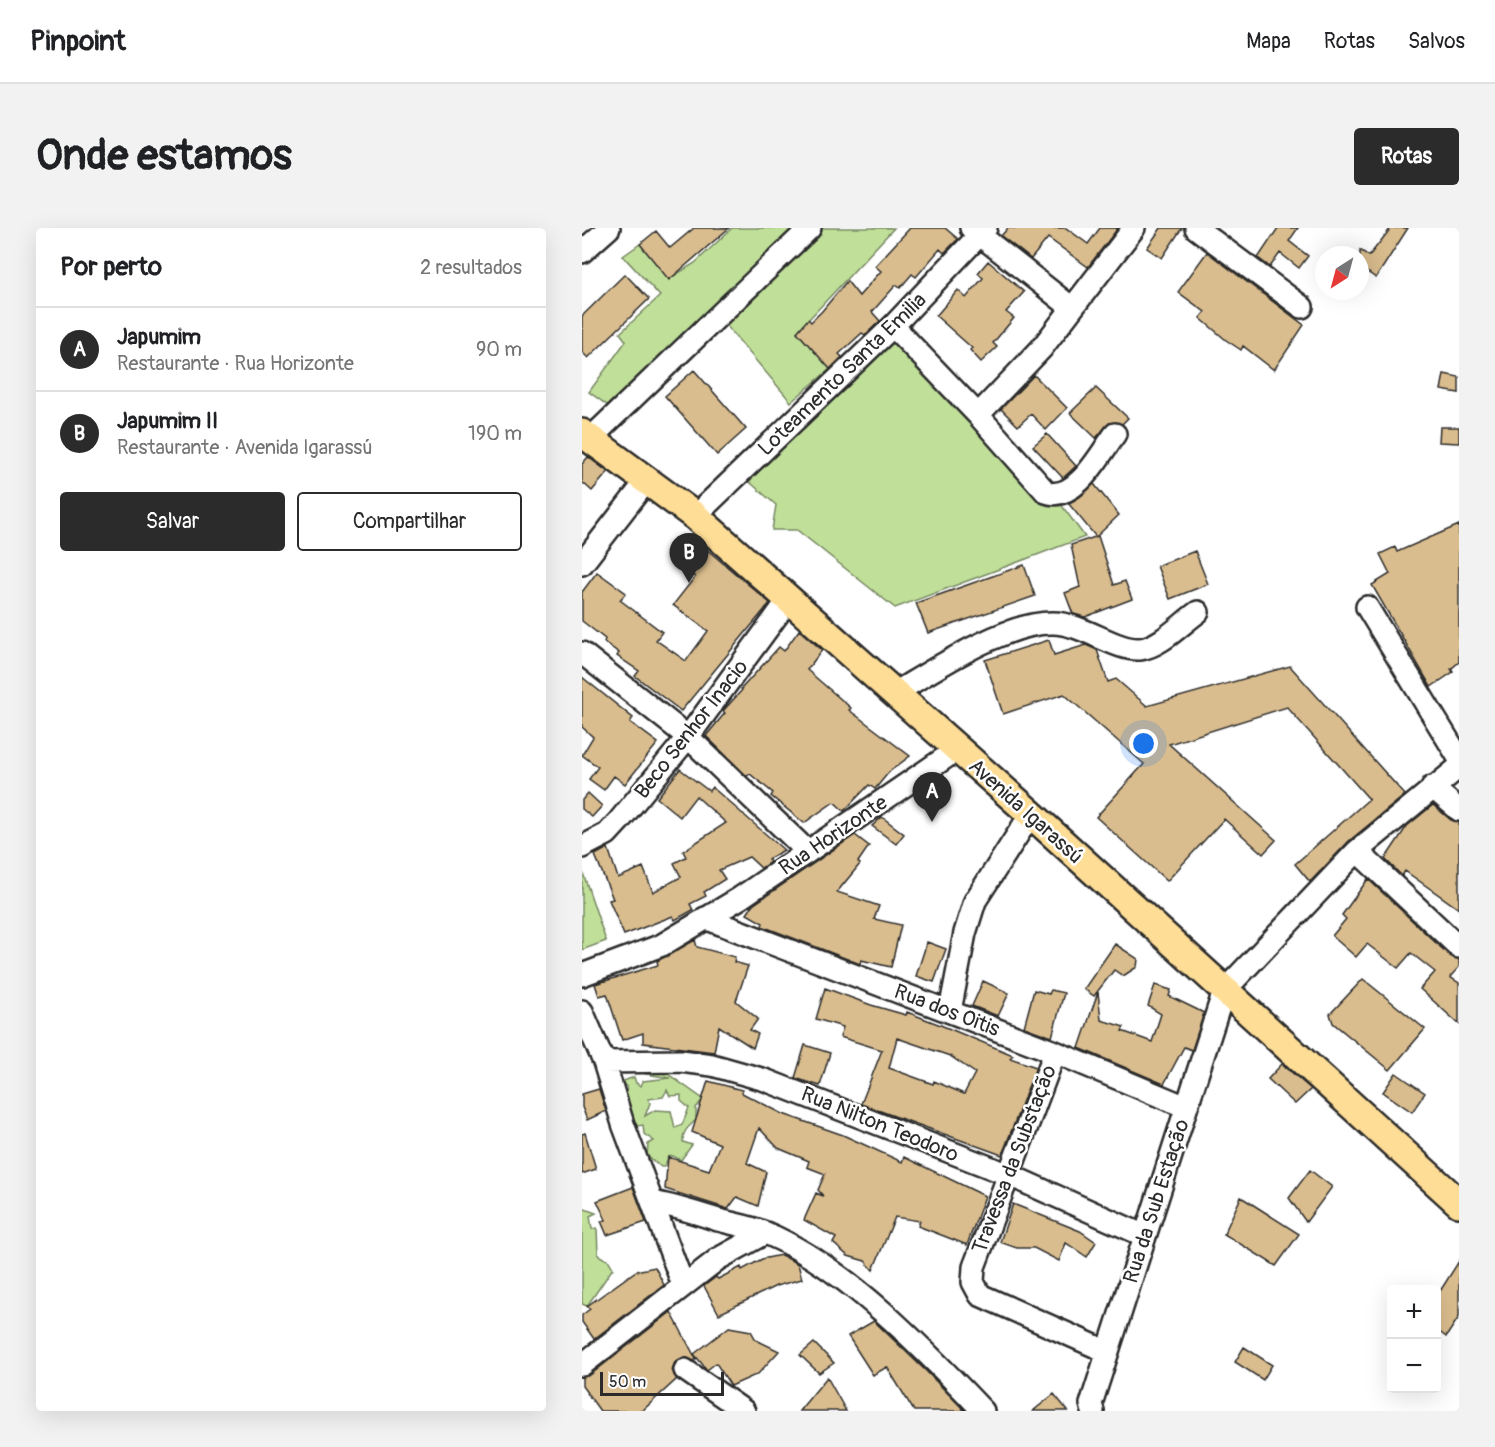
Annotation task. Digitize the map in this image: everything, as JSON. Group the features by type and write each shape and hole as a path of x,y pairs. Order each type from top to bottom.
{"main road":[{"name":"Avenida Igarassú","path":"586,436 648,479 695,516 1031,814 1459,1203"}],"street":[{"path":"582,252 609,228"},
{"path":"586,436 810,228"},
{"path":"978,415 1041,349 1134,228"},
{"path":"1196,228 1302,307"},
{"path":"979,230 1072,308"},
{"name":"Loteamento Santa Emilia","path":"695,516 893,326 979,230"},
{"path":"893,326 978,415 1046,492 1054,495 1064,493 1077,483 1115,434"},
{"path":"582,564 648,479"},
{"name":"Beco Senhor Inacio","path":"582,847 607,834 688,737 789,599"},
{"path":"1367,607 1459,758"},
{"path":"895,693 959,654 1032,626 1052,623 1073,625 1124,646 1140,649 1160,639 1198,612"},
{"path":"582,653 688,737 808,852"},
{"name":"Rua Horizonte","path":"582,975 662,945 740,898 958,749"},
{"path":"1224,991 1357,851 1459,767"},
{"path":"1432,787 1459,810"},
{"path":"950,1011 965,933 975,901 1031,814"},
{"path":"1357,851 1459,947"},
{"name":"Rua dos Oitis","path":"705,918 1055,1052 1186,1107"},
{"name":"Rua da Sub Estação","path":"1093,1411 1091,1404 1224,991"},
{"path":"582,1011 604,1062 623,1124 683,1285"},
{"name":"Travessa da Substação","path":"1055,1052 1007,1174 974,1267 973,1282 980,1295 1108,1352"},
{"name":"Rua Nilton Teodoro","path":"604,1062 670,1060 712,1065 794,1090 863,1120 1007,1174 1144,1236"},
{"path":"652,1202 678,1206 765,1233 812,1258 839,1277 905,1333 983,1411"},
{"path":"582,1365 718,1259 765,1233"},
{"path":"685,1370 744,1411"}],"green space":[{"path":"732,228 894,228 797,332 830,369 791,402 725,324 607,405 589,392 626,341 620,333 660,296 623,256 640,244 669,279 695,263"},
{"path":"895,334 1057,499 1085,537 895,608 797,530 772,530 776,505 744,477"},
{"path":"582,870 606,941 582,950"},
{"path":"648,1066 658,1067 703,1099 696,1108 696,1120 683,1135 683,1142 692,1145 681,1160 673,1156 668,1157 665,1166 661,1167 647,1156 648,1144 654,1141 644,1134 643,1125 637,1126 625,1106 629,1103 625,1099 627,1087 621,1082 634,1077 636,1083 641,1086 643,1081 670,1078 645,1074","holes":["667,1090 670,1096 681,1095 681,1101 689,1108 682,1125 675,1128 671,1111 655,1110 645,1116 650,1103 648,1099 663,1097"]},
{"path":"582,1208 596,1213 590,1216 592,1229 597,1228 598,1255 609,1261 613,1268 587,1306 582,1304"}],"building":[{"path":"694,228 729,228 669,280 640,244 656,231 670,248"},
{"path":"910,228 945,228 958,239 944,253 940,249 916,277 912,274 900,288 896,285 872,312 880,321 865,335 862,333 839,354 842,357 830,369 797,332 808,319 811,322 822,311 847,281 859,296 881,271 875,266"},
{"path":"1008,228 1066,228 1088,244 1100,228 1118,228 1088,267 1048,238 1031,259 1001,236"},
{"path":"1161,228 1182,228 1162,258 1147,248"},
{"path":"1278,228 1298,228 1289,241 1308,256 1299,268 1280,253 1270,267 1258,258"},
{"path":"1391,228 1408,228 1376,278 1369,273 1369,256"},
{"path":"1207,252 1304,325 1274,370 1243,346 1241,350 1226,340 1200,318 1205,312 1178,292"},
{"path":"988,261 1024,292 1006,312 1014,318 993,343 997,347 981,362 970,350 972,348 936,316 958,290 966,298 983,278 978,273"},
{"path":"625,274 649,299 588,358 582,352 582,316"},
{"path":"694,370 746,429 717,455 665,396"},
{"path":"1444,374 1459,377 1459,393 1441,390"},
{"path":"1034,375 1067,408 1046,430 1031,414 1018,426 1001,409"},
{"path":"1096,388 1128,418 1122,424 1109,423 1096,438 1070,413"},
{"path":"1440,427 1459,427 1459,443 1439,442"},
{"path":"1047,434 1076,466 1063,478 1033,446"},
{"path":"588,457 608,472 592,491 582,482 582,464"},
{"path":"1094,484 1119,515 1096,537 1068,503"},
{"path":"1459,525 1459,662 1451,669 1453,672 1431,687 1372,585 1390,574 1380,554 1395,547 1397,552"},
{"path":"1098,536 1114,585 1125,581 1132,599 1085,617 1073,614 1065,593 1080,587 1071,545"},
{"path":"704,547 770,603 681,711 635,676 639,671 617,656 619,653 604,642 605,639 582,621 582,592 597,572 626,593 620,600 662,632 656,640 686,661 708,631 673,605 695,577 687,572"},
{"path":"1195,551 1208,584 1170,599 1157,566"},
{"path":"1024,565 1035,596 928,633 916,603"},
{"path":"799,630 822,650 807,670 851,708 849,710 910,756 889,772 875,789 869,785 844,811 834,802 804,823 771,796 773,793 750,774 747,776 706,736 741,689 779,647 784,651"},
{"path":"1049,640 1054,655 1086,645 1097,650 1108,682 1116,679 1147,706 1290,666 1405,795 1349,841 1310,882 1295,864 1369,799 1287,707 1169,744 1276,840 1263,854 1224,819 1167,881 1096,817 1144,764 1064,694 1003,714 985,660"},
{"path":"582,677 633,718 630,722 658,743 625,784 614,776 604,790 589,779 598,767 582,755 593,737 582,727"},
{"path":"680,769 709,791 712,787 784,850 768,859 770,862 761,868 749,857 719,870 725,879 704,892 706,896 690,904 693,910 675,920 673,916 624,935 609,900 613,899 595,855 608,848 618,878 643,867 653,892 681,877 674,863 686,857 683,851 726,823 696,796 680,817 657,798"},
{"path":"588,793 602,806 592,817 582,809 582,800"},
{"path":"1433,805 1451,820 1459,822 1459,909 1405,871 1402,876 1385,859 1407,826"},
{"path":"882,817 904,834 896,844 872,826"},
{"path":"855,835 869,846 858,862 860,864 837,892 879,906 874,919 901,925 891,967 861,960 860,964 762,926 763,923 747,914 753,905"},
{"path":"1368,879 1450,956 1459,959 1459,967 1450,977 1459,983 1459,1024 1420,989 1435,972 1411,953 1398,968 1367,944 1356,957 1332,936 1346,919 1342,915"},
{"path":"695,940 697,947 735,957 734,962 748,966 736,1001 758,1019 750,1030 758,1034 753,1048 719,1026 714,1052 643,1043 643,1033 622,1040 607,994 599,996 595,984 658,965 657,961"},
{"path":"927,942 946,949 934,982 916,976"},
{"path":"1115,944 1138,959 1137,967 1123,976 1114,970 1094,996 1084,989"},
{"path":"1363,979 1425,1029 1390,1070 1333,1023 1330,1014"},
{"path":"983,981 1009,993 998,1016 972,1006"},
{"path":"1155,985 1171,990 1169,996 1204,1013 1192,1050 1184,1047 1164,1084 1079,1048 1098,992 1101,1020 1124,1027 1122,1031 1152,1042 1161,1014 1148,1006"},
{"path":"825,988 871,1005 906,1015 907,1012 1013,1055 1010,1058 1036,1067 1002,1155 861,1104 882,1050 840,1037 843,1027 816,1019","holes":["897,1038 950,1056 975,1073 964,1094 934,1081 933,1084 889,1068"]},
{"path":"1034,990 1049,994 1051,990 1064,993 1052,1037 1024,1027"},
{"path":"805,1045 830,1053 820,1086 795,1078"},
{"path":"1282,1064 1311,1089 1295,1104 1268,1079"},
{"path":"1396,1073 1425,1093 1412,1112 1383,1092"},
{"path":"708,1081 742,1090 742,1093 783,1114 843,1135 902,1162 904,1157 985,1196 967,1245 918,1226 920,1221 895,1217 873,1270 865,1261 848,1256 833,1243 836,1238 804,1220 816,1193 823,1196 818,1190 825,1174 807,1167 809,1161 778,1148 759,1128 747,1163 766,1172 758,1206 737,1197 728,1209 665,1189 668,1157 709,1170 720,1144 692,1132"},
{"path":"599,1089 606,1111 587,1120 582,1107 582,1094"},
{"path":"585,1133 596,1169 582,1174 582,1134"},
{"path":"1310,1170 1332,1187 1306,1222 1289,1198"},
{"path":"633,1187 646,1222 607,1235 601,1221 606,1220 597,1201"},
{"path":"1241,1197 1299,1234 1276,1266 1224,1234"},
{"path":"1013,1204 1080,1231 1096,1242 1087,1257 1066,1243 1059,1261 1034,1248 1017,1248 1000,1242"},
{"path":"781,1255 798,1264 802,1279 776,1286 719,1314 704,1286 716,1277 718,1279 762,1259"},
{"path":"1459,1261 1459,1317 1446,1337 1441,1333 1441,1290"},
{"path":"655,1267 664,1285 594,1339 582,1322 582,1315 590,1309 587,1306 636,1271"},
{"path":"671,1312 696,1359 694,1361 685,1357 675,1362 672,1370 677,1379 642,1411 600,1411 582,1386 582,1377 590,1375"},
{"path":"874,1321 965,1411 914,1411 887,1367 873,1375 848,1336"},
{"path":"729,1327 751,1331 756,1340 779,1351 758,1374 731,1386 716,1363 707,1370 694,1354"},
{"path":"814,1343 834,1363 819,1373 800,1355"},
{"path":"1244,1347 1272,1365 1263,1380 1235,1362"},
{"path":"827,1377 846,1411 799,1411"},
{"path":"1054,1394 1068,1411 1033,1411"}],"place":[{"name":"Japumim II","path":"689,583"},
{"name":"Japumim","path":"932,822"}]}
